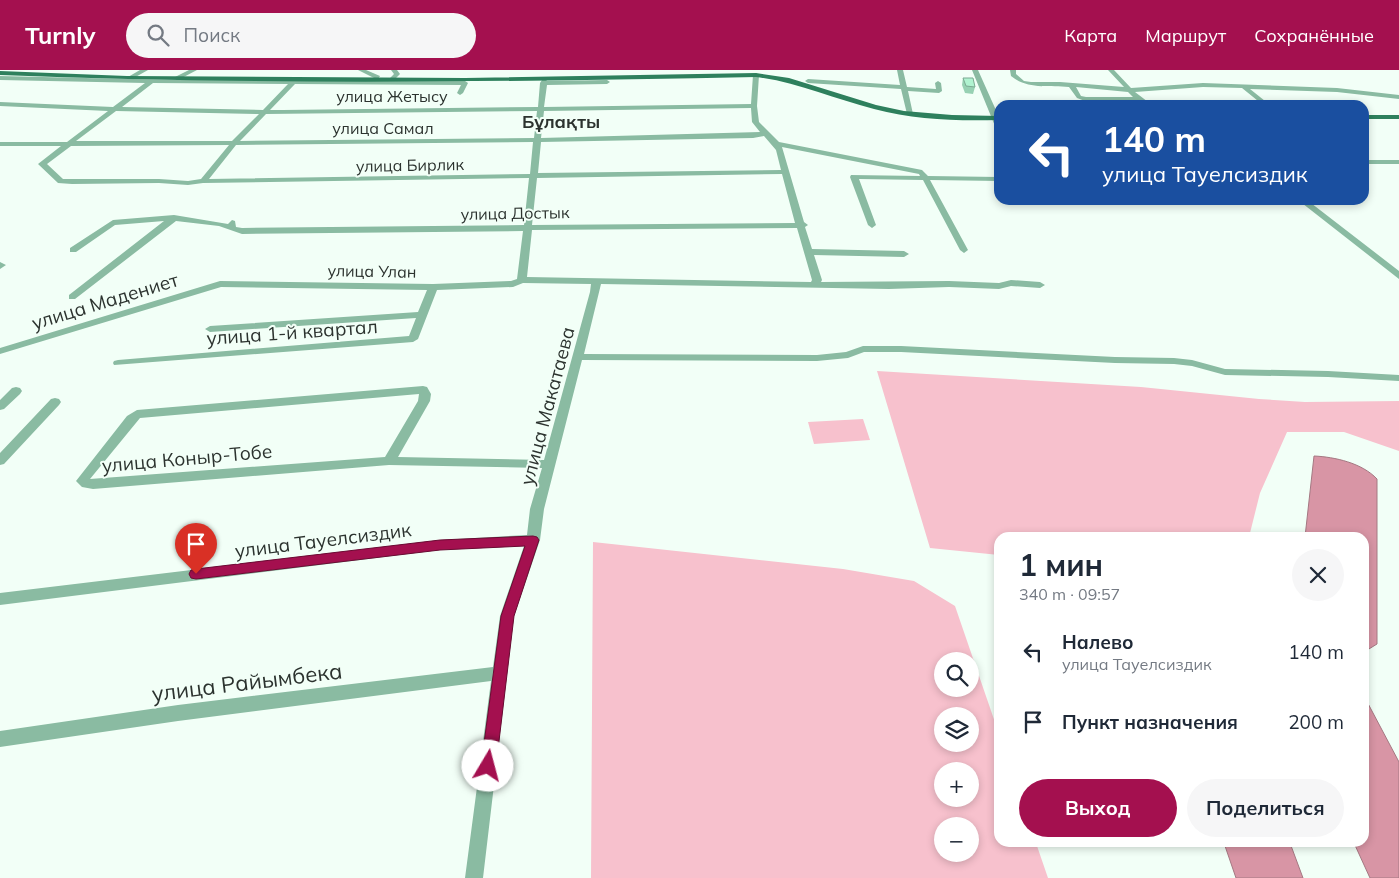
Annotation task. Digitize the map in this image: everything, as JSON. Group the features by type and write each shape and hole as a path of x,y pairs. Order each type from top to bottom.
{"main road":[{"path":"0,73 130,78 544,81 756,75 792,80 808,80 874,107 910,114 994,121"},
{"path":"1369,117 1399,117"}],"street":[{"path":"130,78 145,70"},
{"path":"177,78 194,70"},
{"path":"361,70 378,77 376,79"},
{"path":"392,79 397,74 394,70"},
{"path":"900,70 910,114"},
{"path":"975,70 994,114"},
{"path":"1013,70 1013,75 1026,84 1132,90 1203,85 1337,90 1399,96"},
{"path":"1111,70 1141,100"},
{"path":"0,83 19,74"},
{"path":"756,75 754,82 753,118 756,124 777,144 781,151 785,172 817,280 815,285"},
{"path":"0,78 465,83 460,93"},
{"path":"204,181 235,142 295,80"},
{"path":"808,80 939,91 938,83"},
{"path":"69,143 152,81"},
{"path":"522,280 544,81 607,82"},
{"path":"1072,86 1079,96 1085,99 1138,98"},
{"path":"1244,87 1261,100"},
{"name":"улица Жетысу","path":"0,104 114,109 265,110 754,106"},
{"name":"улица Самал","path":"0,144 446,142 754,136 766,133"},
{"name":"улица Бирлик","path":"69,143 42,164 61,181 72,182 159,181 188,183 204,181 785,172"},
{"path":"777,144 922,172 964,250"},
{"path":"1369,162 1399,162"},
{"path":"872,226 854,177 994,179"},
{"path":"1308,205 1399,276"},
{"path":"72,297 174,218"},
{"name":"улица Достык","path":"73,250 113,222 174,218 232,225 252,231 691,224 802,225"},
{"path":"808,252 904,254"},
{"name":"улица Улан","path":"220,284 433,287 513,284 522,280 596,282"},
{"path":"596,282 889,286 1040,284"},
{"name":"улица Макатаева","path":"474,878 507,616 533,540 537,509 595,292 596,282"},
{"name":"улица Мадениет","path":"0,351 220,284"},
{"name":"улица 1-й квартал","path":"118,363 413,339 433,287"},
{"path":"210,329 422,315"},
{"path":"578,357 817,358 848,355 863,349 901,349 1115,360 1174,361 1192,363 1225,372 1328,374 1399,378"},
{"name":"улица Коныр-Тобе","path":"389,461 424,401 425,394 423,390 137,414 82,481 86,484 93,484 389,461 549,464"},
{"path":"0,406 16,391"},
{"path":"0,461 55,402"},
{"name":"улица Тауелсиздик","path":"0,598 440,545 533,540"},
{"name":"улица Райымбека","path":"0,739 178,713 501,673"}],"shaded area":[{"path":"877,371 1141,387 1305,402 1399,401 1399,451 1344,432 1287,432 1260,493 1250,532 994,532 994,554 930,548"},
{"path":"863,419 870,440 814,444 808,422"},
{"path":"1314,456 1348,462 1371,473 1377,479 1377,644 1369,649 1369,532 1306,532"},
{"path":"593,542 843,569 914,581 955,606 971,652 934,652 934,697 979,697 979,676 994,719 994,847 1037,847 1048,878 591,878"},
{"path":"1369,705 1399,762 1399,878 1370,878 1356,847 1369,847"},
{"path":"1225,847 1291,847 1303,878 1236,878"}],"building":[{"path":"963,78 973,78 975,87 966,86"}],"district":[{"name":"Бұлақты","path":"561,121"}],"route":[{"path":"196,574 440,545 533,540 507,616 488,766"}]}
